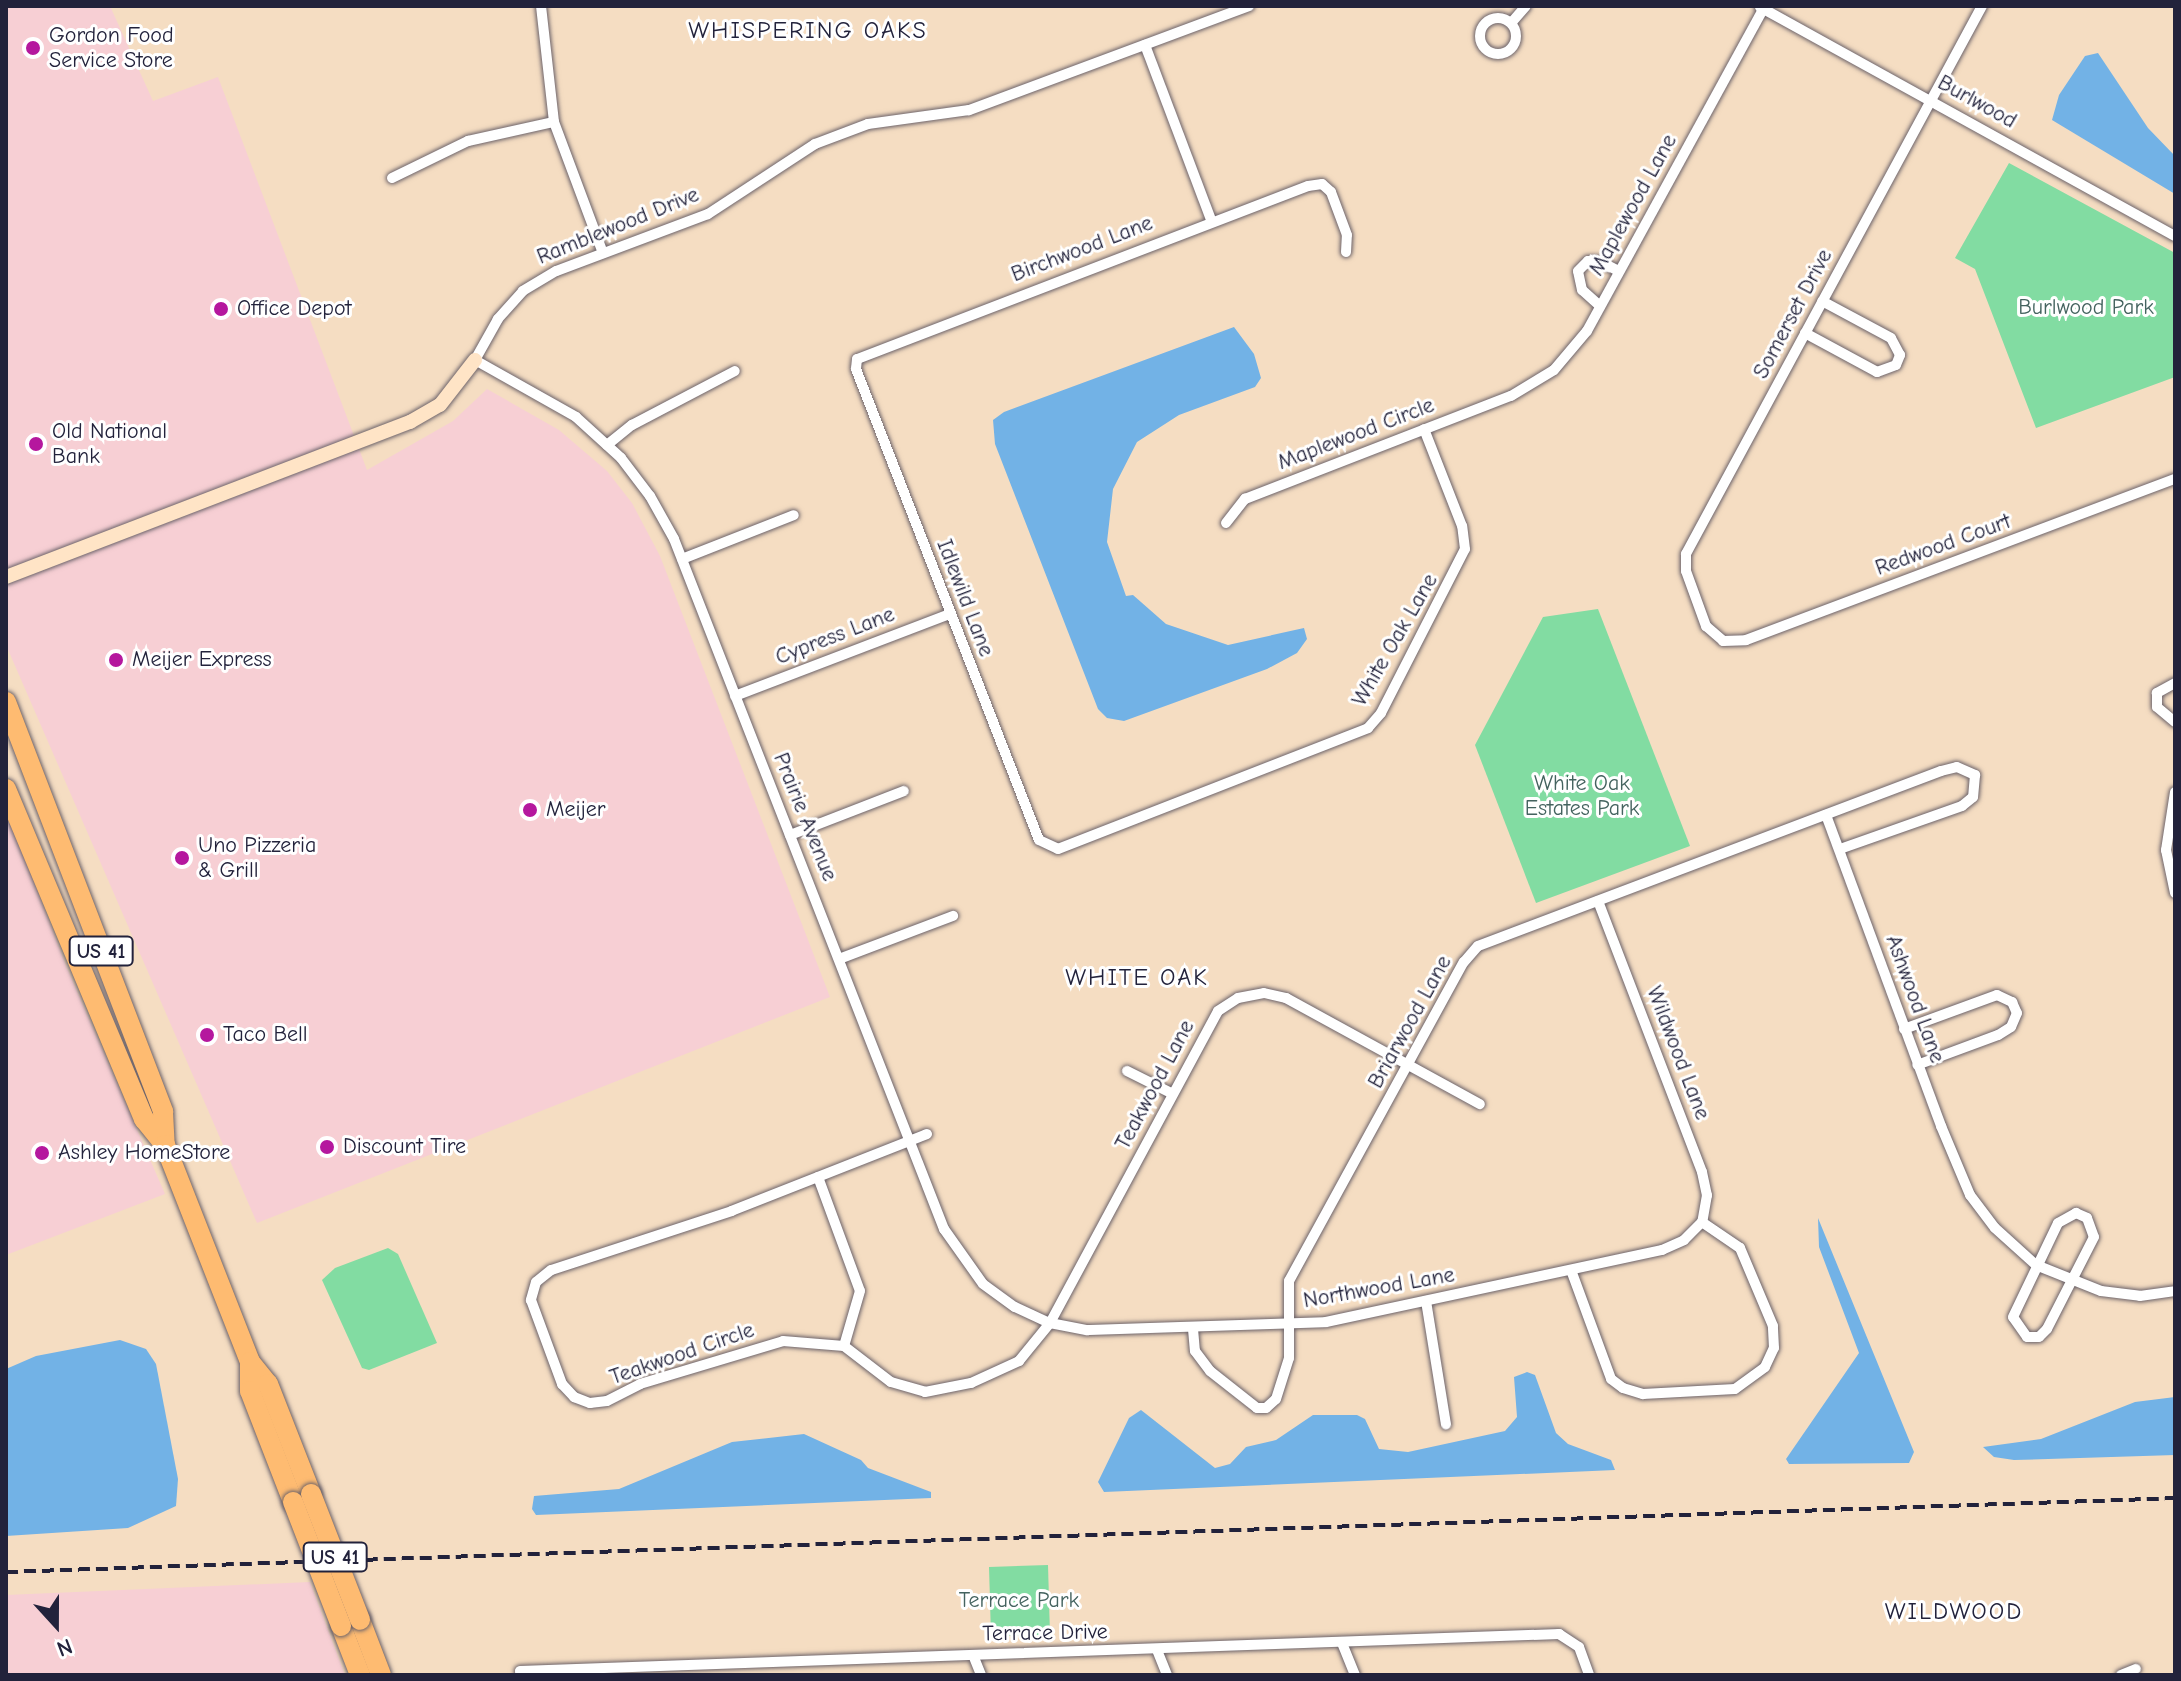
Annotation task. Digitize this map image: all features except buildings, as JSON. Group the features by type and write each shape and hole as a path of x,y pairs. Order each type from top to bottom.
{"highway":[{"name":"US 41","path":"6,702 163,1112 165,1145"},
{"name":"US 41","path":"6,789 144,1119 165,1145 250,1362 250,1391 302,1498 350,1623 381,1675"},
{"name":"US 41","path":"350,1623 360,1675"}],"street":[{"path":"541,6 554,122 603,253"},
{"name":"Ramblewood Drive","path":"6,577 410,422 440,405 475,360 498,319 523,291 556,271 708,214 815,144 868,124 969,110 1249,6"},
{"path":"1512,22 1526,6"},
{"name":"Somerset Drive","path":"1723,641 1706,626 1686,571 1686,554 1982,6"},
{"name":"Burlwood","path":"1760,8 1931,99 2175,236"},
{"name":"Maplewood Lane","path":"1511,396 1554,370 1600,306 1760,8"},
{"path":"1145,45 1212,222"},
{"path":"392,178 468,141 554,122"},
{"name":"Birchwood Lane","path":"857,359 1212,222 1322,184 1331,192 1347,235 1346,252"},
{"path":"1600,306 1582,290 1578,271 1588,261 1599,261 1619,271"},
{"path":"1805,333 1877,372 1896,365 1900,355 1891,338 1822,301"},
{"name":"Idlewild Lane","path":"857,359 856,369 950,614 1039,840 1047,847"},
{"name":"Prairie Avenue","path":"475,360 576,417 607,445 650,496 682,559 910,1141 960,1258 1015,1307 1050,1323"},
{"path":"607,445 632,425 735,371"},
{"name":"Maplewood Circle","path":"1226,523 1245,499 1511,396"},
{"name":"White Oak Lane","path":"1047,847 1073,843 1368,728 1409,661 1465,549 1462,526 1424,429"},
{"name":"Redwood Court","path":"1723,641 1746,640 2175,479"},
{"path":"682,559 794,515"},
{"name":"Cypress Lane","path":"735,696 950,614"},
{"path":"2175,683 2157,693 2157,707 2175,722"},
{"name":"Briarwood Lane","path":"1193,1329 1202,1363 1244,1399 1266,1408 1276,1399 1289,1358 1289,1281 1464,962 1478,946 1957,767 1975,775 1973,797 1962,806 1840,849"},
{"path":"790,835 904,791"},
{"path":"2175,792 2167,822 2171,881 2175,893"},
{"name":"Ashwood Lane","path":"1826,815 1917,1065 1970,1195 1995,1228 2036,1265 2101,1291 2140,1296 2175,1291"},
{"name":"Wildwood Lane","path":"1598,901 1702,1172 1707,1195 1702,1222"},
{"path":"839,959 953,916"},
{"name":"Teakwood Lane","path":"1050,1323 1218,1011 1238,998 1264,993 1286,998 1480,1104"},
{"path":"1904,1029 1997,995 2012,1002 2017,1013 2011,1027 1998,1035 1917,1065"},
{"path":"1127,1071 1173,1094"},
{"name":"Teakwood Circle","path":"844,1346 783,1341 590,1403 562,1384 531,1300 536,1282 551,1270 818,1177 927,1134"},
{"path":"818,1177 860,1291 844,1346 905,1389 941,1391 1019,1361 1050,1323"},
{"path":"2076,1213 2087,1218 2094,1237 2072,1281 2047,1329 2039,1337 2027,1337 2013,1317 2058,1223 2076,1213"},
{"path":"1571,1270 1611,1379 1623,1388 1643,1394 1735,1389 1765,1367 1774,1348 1773,1326 1740,1248 1702,1222"},
{"name":"Northwood Lane","path":"1050,1323 1087,1330 1193,1329 1326,1322 1662,1250 1684,1240 1702,1222"},
{"path":"1426,1301 1446,1424"},
{"name":"Terrace Drive","path":"521,1673 688,1671 973,1655 1559,1634 1571,1638 1589,1675"},
{"path":"1342,1643 1355,1675"},
{"path":"1157,1650 1167,1675"},
{"path":"973,1655 981,1675"},
{"path":"2121,1675 2136,1669"}],"shaded area":[{"path":"6,6 110,6 153,101 218,77 367,470 453,421 487,389 559,430 607,471 632,503 660,556 830,997 257,1223 6,645"},
{"path":"6,810 67,968 165,1194 6,1255"},
{"path":"310,1582 345,1675 6,1675 6,1595"}],"green space":[{"name":"Burlwood Park","path":"2009,163 2175,253 2175,377 2036,428 1975,269 1955,258"},
{"name":"White Oak Estates Park","path":"1598,609 1690,846 1536,903 1475,745 1543,617"},
{"path":"388,1248 398,1254 437,1343 369,1370 362,1368 322,1280 335,1268"},
{"name":"Terrace Park","path":"1048,1565 1050,1635 991,1636 989,1567"}],"water":[{"path":"2098,53 2148,128 2175,156 2175,194 2052,120 2059,95 2085,56"},
{"path":"1234,327 1254,354 1261,378 1255,387 1179,415 1137,442 1113,489 1107,542 1126,596 1133,595 1166,624 1228,645 1304,628 1307,639 1297,653 1267,669 1124,721 1107,718 1098,709 995,444 993,420 1004,412"},
{"path":"1818,1218 1914,1452 1909,1463 1789,1464 1786,1459 1859,1353 1819,1247"},
{"path":"120,1340 146,1349 156,1364 178,1479 176,1506 128,1528 6,1536 6,1369 36,1356"},
{"path":"1527,1372 1535,1375 1556,1433 1568,1444 1611,1460 1615,1470 1104,1492 1098,1482 1129,1418 1141,1410 1215,1468 1230,1464 1246,1447 1276,1440 1313,1415 1357,1415 1365,1419 1379,1449 1408,1452 1505,1431 1517,1417 1514,1377"},
{"path":"2175,1397 2175,1455 2014,1460 1994,1457 1983,1447 2041,1439 2135,1402"},
{"path":"804,1434 861,1460 868,1468 931,1492 931,1498 536,1515 532,1509 534,1496 619,1489 732,1442"}],"railway":[{"path":"6,1572 2175,1498"}],"place":[{"name":"Gordon Food Service Store","path":"33,48"},
{"name":"Office Depot","path":"221,309"},
{"name":"Old National Bank","path":"36,444"},
{"name":"Meijer Express","path":"116,660"},
{"name":"Meijer","path":"530,810"},
{"name":"Uno Pizzeria & Grill","path":"182,858"},
{"name":"Taco Bell","path":"207,1035"},
{"name":"Discount Tire","path":"327,1147"},
{"name":"Ashley HomeStore","path":"42,1153"}],"district":[{"name":"WHISPERING OAKS","path":"808,31"},
{"name":"WHITE OAK","path":"1137,978"},
{"name":"WILDWOOD","path":"1954,1612"}]}
